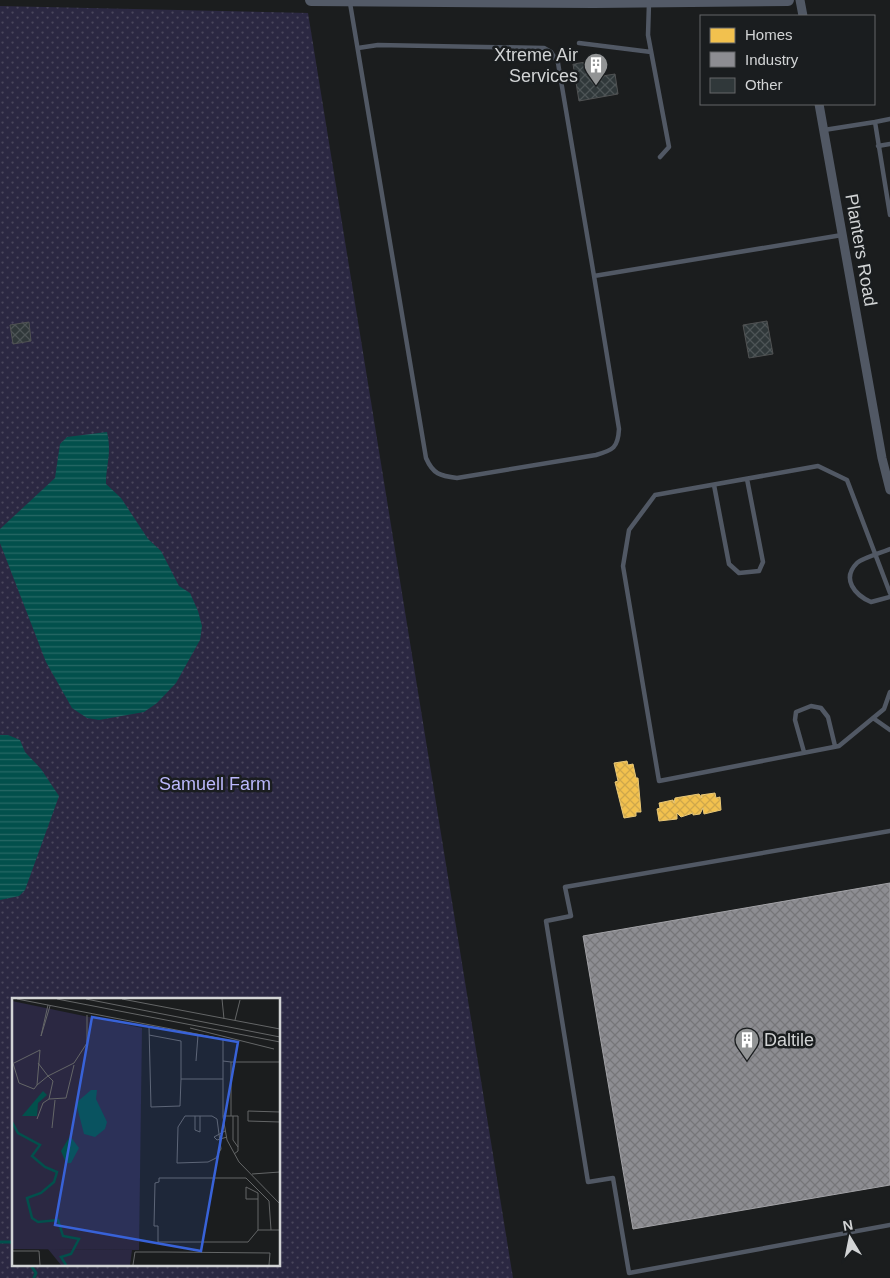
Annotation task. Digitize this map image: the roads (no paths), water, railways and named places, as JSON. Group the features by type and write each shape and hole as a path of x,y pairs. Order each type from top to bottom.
{"main road":[{"path":"311,0 648,2 788,0"}],"street":[{"path":"800,0 803,15"},
{"name":"Planters Road","path":"819,105 842,235 886,455 890,490"}],"lane":[{"path":"350,0 426,458 431,470 442,476 457,478 610,450 618,442 619,429 558,63 551,52 544,48 378,45 358,48"},
{"path":"648,2 648,35 669,147 660,157"},
{"path":"579,43 651,52"},
{"path":"823,130 890,119"},
{"path":"874,122 890,215"},
{"path":"878,146 890,144"},
{"path":"594,276 842,235"},
{"path":"890,549 875,556 858,562 851,574 852,586 858,596 871,602 890,595 875,556 847,480 818,466 655,495 629,530 623,566 659,780 840,746 884,709 890,692"},
{"path":"714,485 729,564 740,573 759,571 763,562 747,479"},
{"path":"804,752 795,720 796,712 811,706 821,708 828,717 835,746"},
{"path":"873,718 890,730"},
{"path":"890,831 566,887 571,916 546,921 588,1182 613,1178 629,1273 890,1225"}],"water":[{"path":"107,432 109,453 106,484 121,498 148,539 161,551 179,586 190,593 202,626 200,640 176,683 157,703 144,712 99,720 87,718 72,708 46,662 0,543 0,529 55,478 60,444 67,437"},
{"path":"0,735 8,735 20,740 25,752 41,769 59,796 25,890 19,896 0,900"}],"waterway":[{"path":"0,1242 12,1243"},
{"path":"31,1266 36,1273 34,1278"}],"place":[{"name":"Xtreme Air Services","path":"596,86"},
{"name":"Daltile","path":"747,1061"}],"park label":[{"name":"Samuell Farm","path":"215,784"}]}
